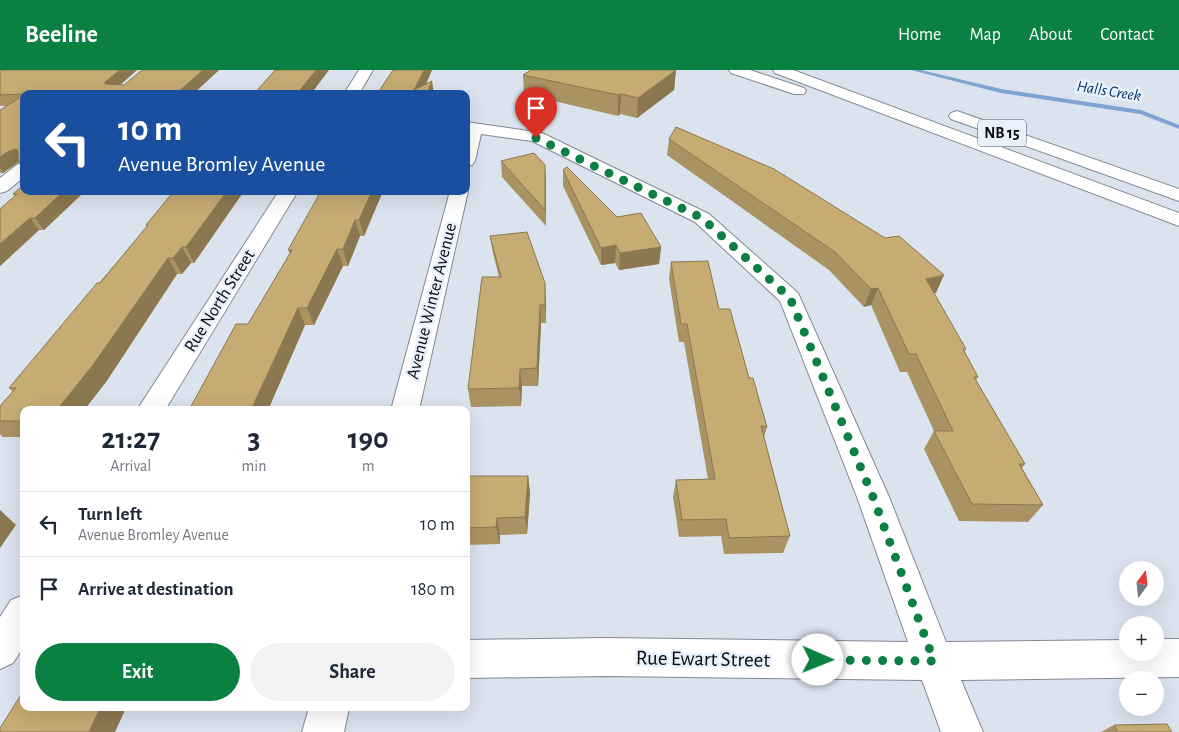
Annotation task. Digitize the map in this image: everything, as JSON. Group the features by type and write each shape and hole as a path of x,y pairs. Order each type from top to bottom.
{"main road":[{"path":"354,90 366,70"},
{"path":"736,70 847,107 1006,155"},
{"name":"NB 15","path":"780,70 1179,220"},
{"name":"NB 15","path":"938,110 1179,195"},
{"path":"470,128 536,138 702,218 790,298 873,497 962,732"},
{"path":"0,187 20,171"},
{"name":"Rue North Street","path":"154,406 286,195"},
{"name":"Avenue Winter Avenue","path":"406,406 458,195"},
{"path":"0,650 20,618"},
{"name":"Rue Ewart Street","path":"470,659 605,658 934,661 1179,658"},
{"path":"323,732 328,711"}],"building":[{"path":"0,70 120,70 105,84 124,85 142,70 203,70 180,90 20,90 20,94 0,95"},
{"path":"275,70 316,70 300,90 258,90"},
{"path":"393,70 424,70 414,90 380,90"},
{"path":"531,70 676,70 638,98 523,75"},
{"path":"432,81 429,90 414,90"},
{"path":"20,98 20,161 18,161 18,151 16,149 0,157 0,110"},
{"path":"676,127 774,169 885,238 899,236 944,275 926,279 966,349 963,349 978,377 974,377 1025,464 1019,464 1043,505 972,504 934,431 953,431 916,354 909,354 878,288 871,289 835,252 669,139"},
{"path":"534,153 545,165 545,210 501,161"},
{"path":"567,167 617,217 641,213 661,247 620,253 616,245 601,248 563,170"},
{"path":"20,188 20,195 60,195 35,218 30,218 0,244 0,209 17,194 13,194"},
{"path":"171,195 224,195 186,247 182,247 173,258 168,258 93,365 60,406 20,406 20,421 0,421 0,406 16,388 9,388 97,283 100,283 148,225 146,225"},
{"path":"319,195 370,195 359,220 355,220 343,249 337,249 307,308 298,308 253,406 191,406 236,324 248,324 292,250 288,250"},
{"path":"527,232 545,283 545,305 540,305 537,368 520,369 519,388 468,389 482,277 501,277 490,236"},
{"path":"708,261 719,309 730,309 749,378 753,378 767,427 761,426 790,536 729,538 726,519 682,520 676,480 715,479 687,324 681,324 671,262"},
{"path":"470,476 528,476 525,517 497,518 496,527 470,528"},
{"path":"20,696 20,711 99,711 89,732 0,732 0,728"},
{"path":"1167,724 1172,732 1118,732 1114,725"}],"waterway":[{"name":"Halls Creek","path":"914,70 1001,91 1141,112 1179,127"}],"route":[{"path":"536,138 702,218 790,298 873,497 934,661 818,660"}]}
